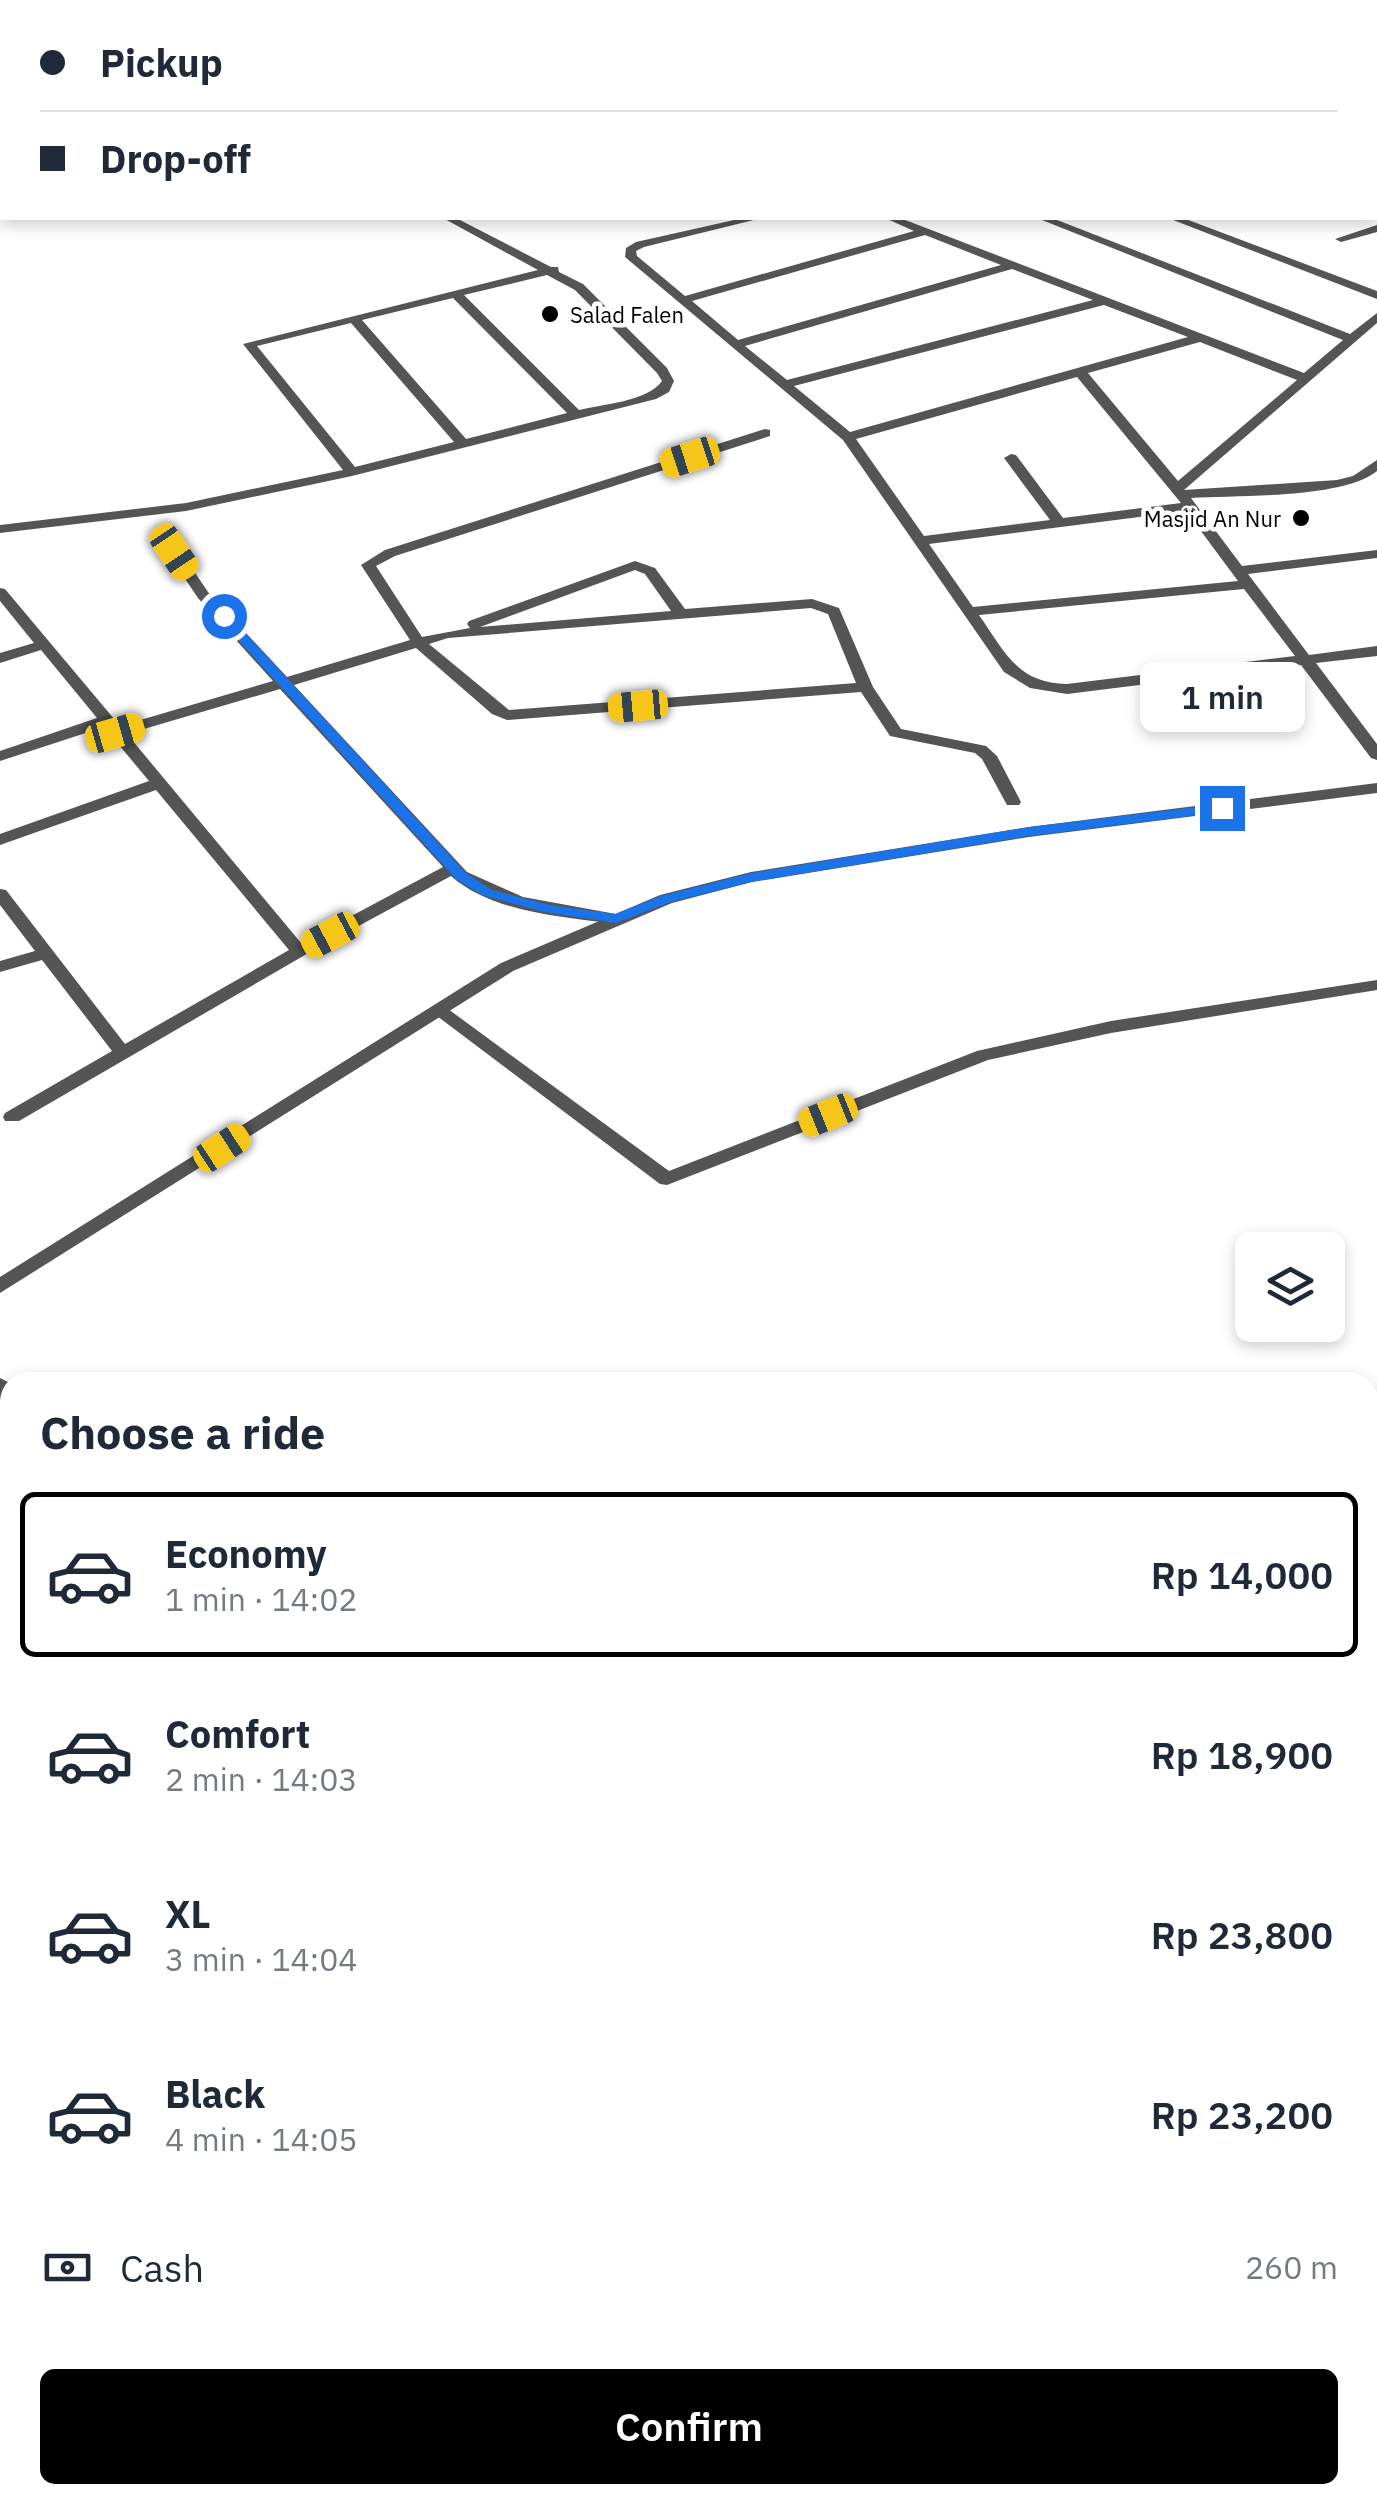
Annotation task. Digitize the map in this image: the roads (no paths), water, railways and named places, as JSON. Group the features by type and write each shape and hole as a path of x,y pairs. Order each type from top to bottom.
{"street":[{"path":"0,529 186,507 352,472 664,390 668,381 663,371 580,287 452,220"},
{"path":"748,220 630,250 630,257 848,437 1008,669 1023,682 1045,688 1377,651"},
{"path":"897,220 1304,378"},
{"path":"1048,220 1350,339"},
{"path":"1179,220 1377,295"},
{"path":"1340,239 1377,228"},
{"path":"683,300 926,231"},
{"path":"736,344 1012,264"},
{"path":"352,472 249,344 554,270"},
{"path":"456,294 576,415"},
{"path":"786,384 1105,300"},
{"path":"1184,496 1304,378 1377,317"},
{"path":"354,319 463,444"},
{"path":"848,437 1200,338"},
{"path":"1080,372 1184,496 1377,755"},
{"path":"765,432 368,565 419,644 497,711 507,715 865,687"},
{"path":"1011,458 1059,523"},
{"path":"920,541 1059,523 1184,496 1337,484 1358,479 1377,464"},
{"path":"174,552 202,594 453,868 487,892 514,902 616,918"},
{"path":"968,612 1242,578 1377,554"},
{"path":"0,756 286,683 419,644 635,566 650,572 679,612"},
{"path":"0,592 298,952"},
{"path":"447,634 679,612 824,605 834,611 865,687 896,733 967,745 988,756 1013,802"},
{"path":"0,658 42,645"},
{"path":"0,840 156,784"},
{"path":"0,1286 507,968 666,899 751,878 1029,832 1377,788"},
{"path":"12,1118 298,952 453,868"},
{"path":"0,894 123,1053"},
{"path":"0,968 46,953"},
{"path":"438,1010 667,1179 982,1055 1110,1027 1377,985"}],"place":[{"name":"Salad Falen","path":"550,314"},
{"name":"Masjid An Nur","path":"1301,518"}]}
